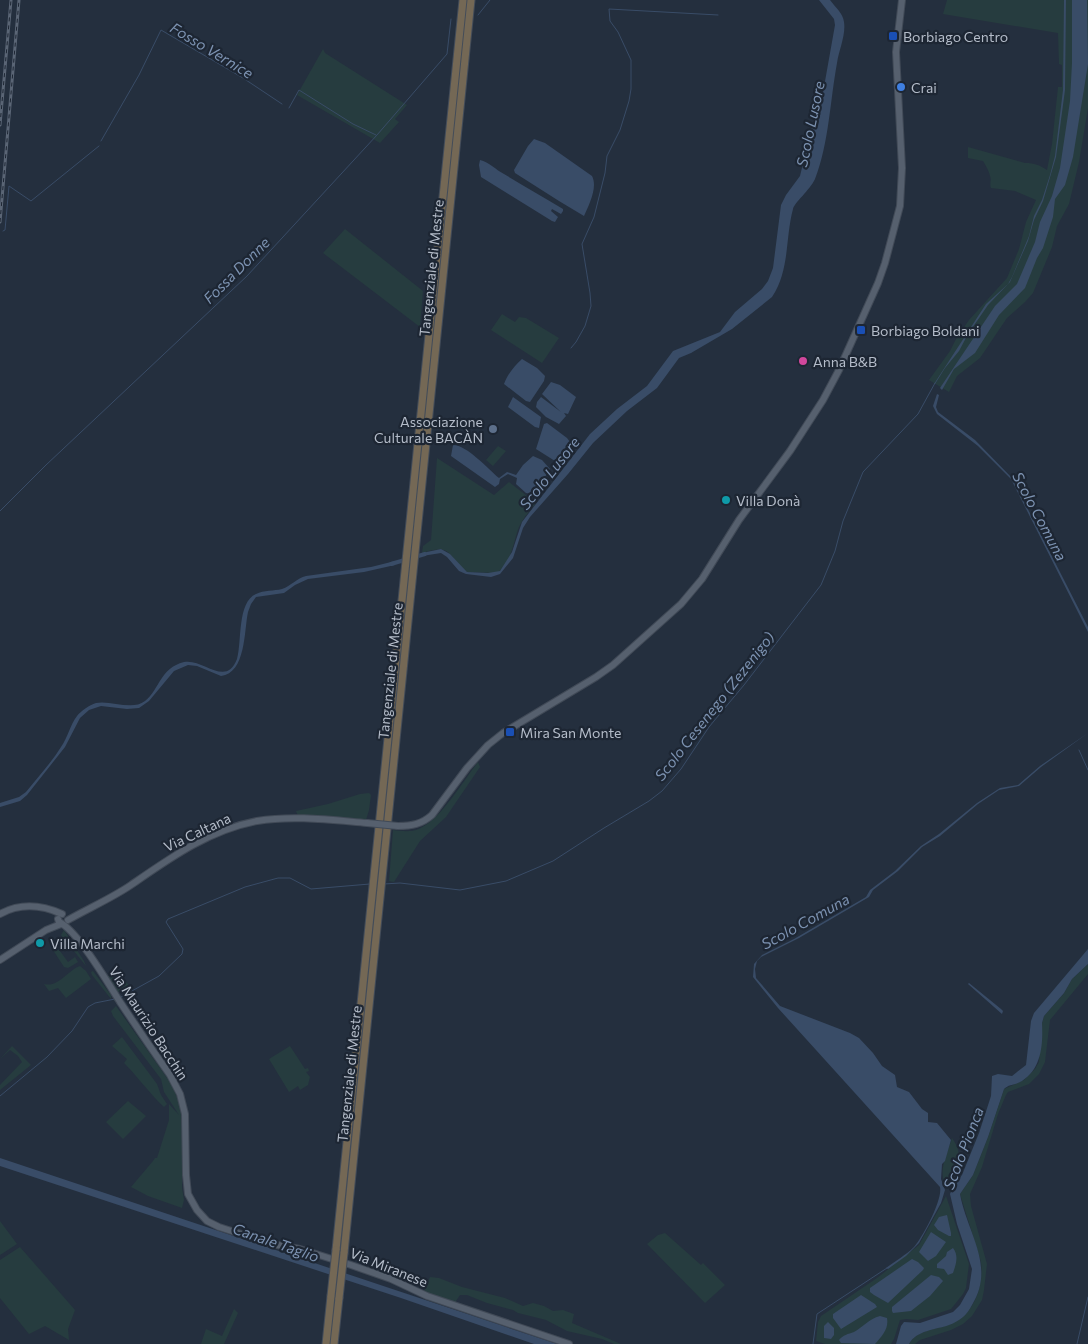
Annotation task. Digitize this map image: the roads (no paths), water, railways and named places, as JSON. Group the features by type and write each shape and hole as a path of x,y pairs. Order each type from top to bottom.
{"highway":[{"name":"Tangenziale di Mestre","path":"326,1344 463,0"},
{"name":"Tangenziale di Mestre","path":"335,1342 471,0"}],"main road":[{"name":"Via Caltana","path":"0,960 63,919 125,889 175,855 229,829 255,822 282,819 314,819 398,826 419,824 432,815 467,768 488,744 613,665 681,604 702,579 738,520 814,416 839,370 878,283 900,206 902,168 896,52 902,0"},
{"name":"Via Maurizio Bacchin","path":"0,914 10,909 27,906 47,909 63,919 170,1076 180,1094 186,1125 187,1189 191,1202 200,1215"},
{"name":"Via Miranese","path":"200,1215 218,1227 272,1244 322,1256 391,1279 427,1296 569,1344"}],"water":[{"path":"819,0 830,0 838,10 843,19 844,32 820,165 813,183 793,209 782,276 772,297 732,329 679,358 657,388 627,411 593,443 530,517 523,528 513,558 500,574 491,577 466,574 459,571 441,553 422,556 422,553 441,549 450,554 467,572 488,573 500,571 512,552 522,522 590,434 617,409 647,386 673,351 720,332 735,312 762,289 768,281 773,268 781,205 800,176 815,114 819,115 835,25 834,19"},
{"path":"1064,0 1066,0 1065,90 1056,157 1043,201 1010,282 988,305 959,351 934,384 986,304 1008,284 1042,200 1055,156 1063,90"},
{"path":"1072,0 1087,0 1088,64 1073,157 1065,185 1055,199 1053,217 1043,248 1025,288 999,315 975,353 954,369 942,390 940,388 995,306 1017,284 1035,242 1040,222 1052,196 1060,168 1070,101"},
{"path":"534,139 545,143 592,176 594,180 593,191 584,216 515,173 514,170"},
{"path":"480,160 563,209 563,211 561,214 552,209 551,211 558,217 555,222 552,221 481,177"},
{"path":"522,359 537,368 545,376 544,381 530,402 504,384 512,370"},
{"path":"551,382 560,385 576,397 568,414 564,413 566,416 559,424 546,417 536,407 541,397 561,412 542,394"},
{"path":"937,394 939,395 936,407 938,412 975,440 1012,478 1088,627 1088,632 1011,479 978,446 937,414 933,406"},
{"path":"513,397 541,417 539,428 508,407"},
{"path":"547,423 570,442 555,461 536,449 544,424"},
{"path":"453,445 459,446 471,453 499,478 507,472 516,475 533,456 542,460 550,469 532,494 526,493 516,484 517,478 508,474 500,479 499,484 495,487 451,456"},
{"path":"395,561 395,565 364,572 308,579 284,593 256,597 248,612 239,659 229,673 221,676 197,666 188,665 174,671 149,701 139,708 127,709 101,706 89,710 80,718 65,747 27,795 20,801 0,807 0,803 19,797 26,792 57,753 77,716 83,710 102,702 128,705 140,704 150,696 170,669 184,662 199,664 220,672 227,671 232,667 237,659 243,614 250,598 256,594 282,589 306,576 371,567"},
{"path":"1088,733 1041,767 1019,786 999,790 978,804 940,836 922,847 898,871 873,890 869,897 757,961 755,969 756,978 780,1006 859,1038 882,1066 895,1075 897,1087 909,1092 922,1109 928,1113 928,1122 937,1123 951,1140 945,1161 942,1164 941,1179 945,1190 941,1203 919,1243 906,1256 888,1269 886,1268 914,1247 922,1235 935,1209 940,1187 778,1008 753,977 754,964 762,955 794,939 866,897 870,890 895,871 921,846 977,803 1000,788 1018,785 1040,766"},
{"path":"1088,949 1088,964 1072,979 1064,993 1044,1016 1040,1055 1034,1069 1022,1081 1004,1089 973,1175 960,1194 981,1263 979,1291 968,1312 957,1322 921,1333 912,1339 909,1344 896,1344 904,1322 920,1323 953,1312 960,1305 969,1289 972,1269 957,1224 950,1194 962,1175 979,1133 991,1096 992,1076 998,1074 1012,1076 1026,1065 1031,1021 1034,1013"},
{"path":"968,984 1001,1009 1003,1011 1002,1014"},
{"path":"0,1158 557,1344 534,1344 401,1298 0,1166"},
{"path":"947,1215 951,1236 938,1230 934,1225 939,1217"},
{"path":"931,1232 946,1242 936,1256 928,1261 919,1252"},
{"path":"953,1248 956,1254 956,1263 953,1273 948,1275 944,1269 937,1268 937,1264"},
{"path":"912,1259 924,1268 923,1270 888,1303 870,1292 870,1288"},
{"path":"931,1275 939,1277 943,1281 930,1296 911,1311 893,1313 892,1307"},
{"path":"861,1295 877,1307 841,1329 833,1318 833,1314"},
{"path":"880,1316 887,1318 887,1326 875,1344 841,1343 839,1340 869,1321"},
{"path":"828,1322 834,1328 834,1335 831,1339 824,1338 824,1326"}],"waterway":[{"name":"Fossa Donne","path":"478,15 490,0"},
{"path":"571,348 585,326 591,306 582,244 594,217 605,173 607,156 620,130 631,89 631,60 618,32 610,21 609,9 718,15"},
{"name":"Fossa Donne","path":"0,511 46,465 247,276 377,135 447,54 451,19"},
{"name":"Fosso Vernice","path":"101,141 139,75 161,30 243,78 282,104"},
{"name":"Fosso Vernice","path":"289,108 299,90 353,124 376,135"},
{"path":"813,113 819,115"},
{"name":"Fosso Vernice","path":"3,231 5,230 9,186 31,201 99,146"},
{"name":"Scolo Cesenego (Zezenigo)","path":"384,884 400,883 460,890 506,881 553,861 662,791 681,769 709,727 821,585 835,551 843,521 863,472 918,414 935,383"},
{"name":"Scolo Lusore","path":"391,564 425,554"},
{"path":"1079,750 1088,770"},
{"name":"Scolo Cesenego (Zezenigo)","path":"121,997 159,976 182,954 183,949 166,922 168,919 245,887 278,878 290,878 311,889 370,884"},
{"name":"Scolo Cesenego (Zezenigo)","path":"0,1096 47,1057 72,1031 88,1007 95,1003 115,999"},
{"name":"Scolo Comuna","path":"813,1344 817,1314 887,1268"},
{"path":"1077,1344 1088,1297"}],"railway":[{"path":"0,125 11,0"},
{"path":"0,222 19,0"}],"place":[{"name":"Borbiago Centro","path":"893,36"},
{"name":"Crai","path":"901,87"},
{"name":"Borbiago Boldani","path":"861,330"},
{"name":"Anna B&B","path":"803,361"},
{"name":"Associazione Culturale BACÀN","path":"493,429"},
{"name":"Villa Donà","path":"726,500"},
{"name":"Mira San Monte","path":"510,732"},
{"name":"Villa Marchi","path":"40,943"}],"water label":[{"name":"Scolo Pionca","path":"963,1148"},
{"name":"Canale Taglio","path":"276,1242"}]}
